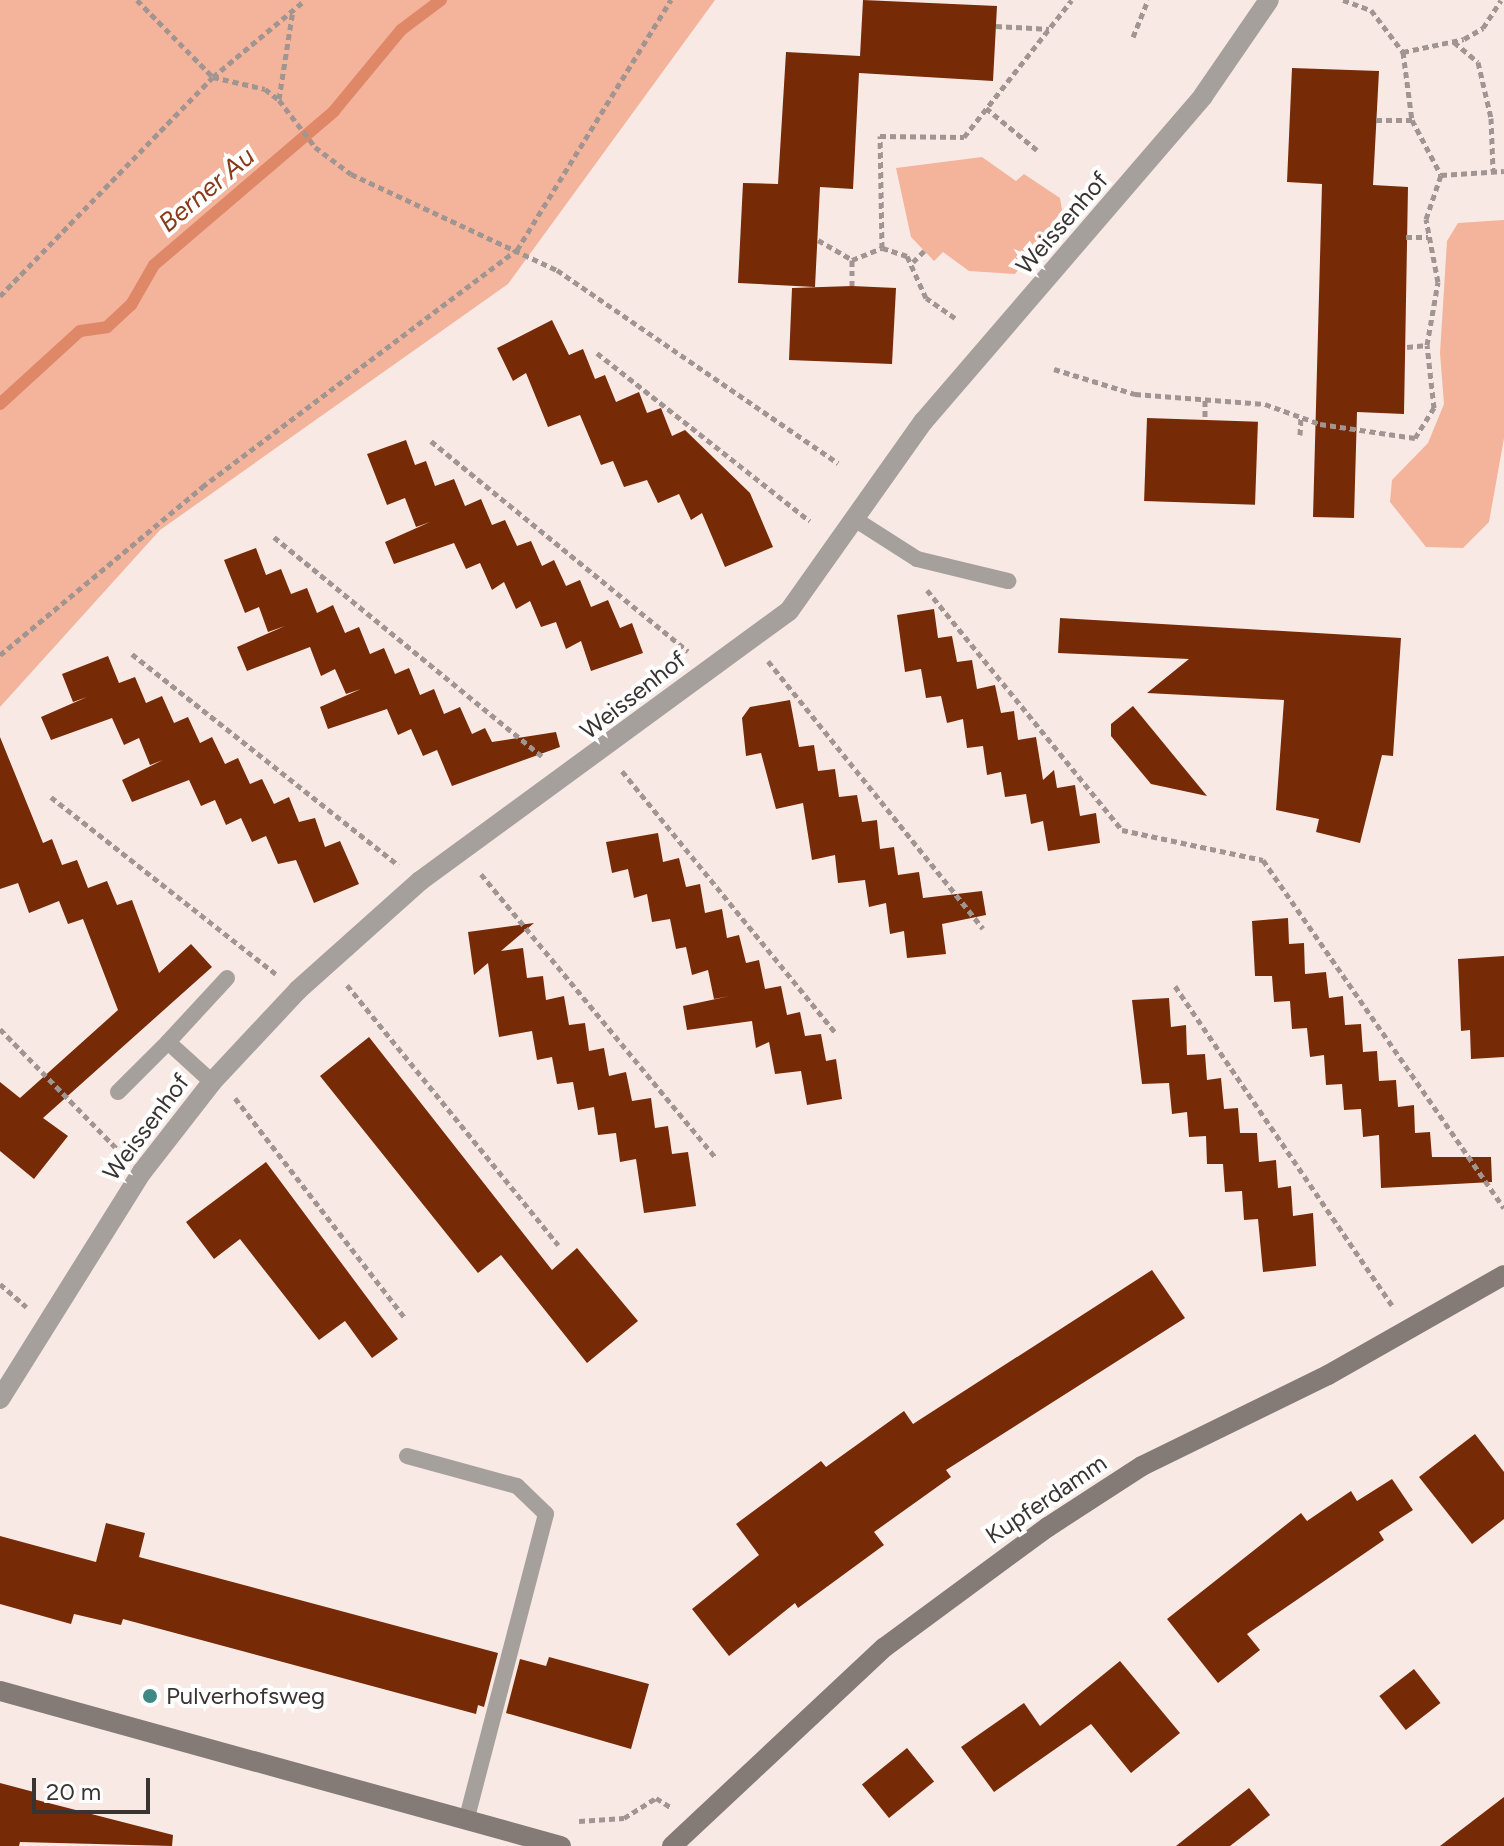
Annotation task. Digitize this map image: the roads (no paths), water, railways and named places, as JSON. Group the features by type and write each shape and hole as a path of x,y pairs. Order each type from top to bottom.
{"street":[{"name":"Weissenhof","path":"0,1399 142,1172 212,1082 298,990 420,881 789,611 923,422 1203,96 1269,0"},
{"name":"Kupferdamm","path":"672,1846 885,1647 1048,1527 1142,1466 1328,1375 1504,1275"},
{"path":"0,1691 467,1817 561,1846"}],"lane":[{"path":"856,520 917,559 1008,581"},
{"path":"118,1092 227,978"},
{"path":"168,1042 212,1082"},
{"path":"407,1456 517,1486 546,1514 467,1817"}],"waterway":[{"name":"Berner Au","path":"0,404 80,331 107,327 131,305 154,265 334,111 401,30 441,0"}],"place":[{"name":"Pulverhofsweg","path":"150,1696"}]}
